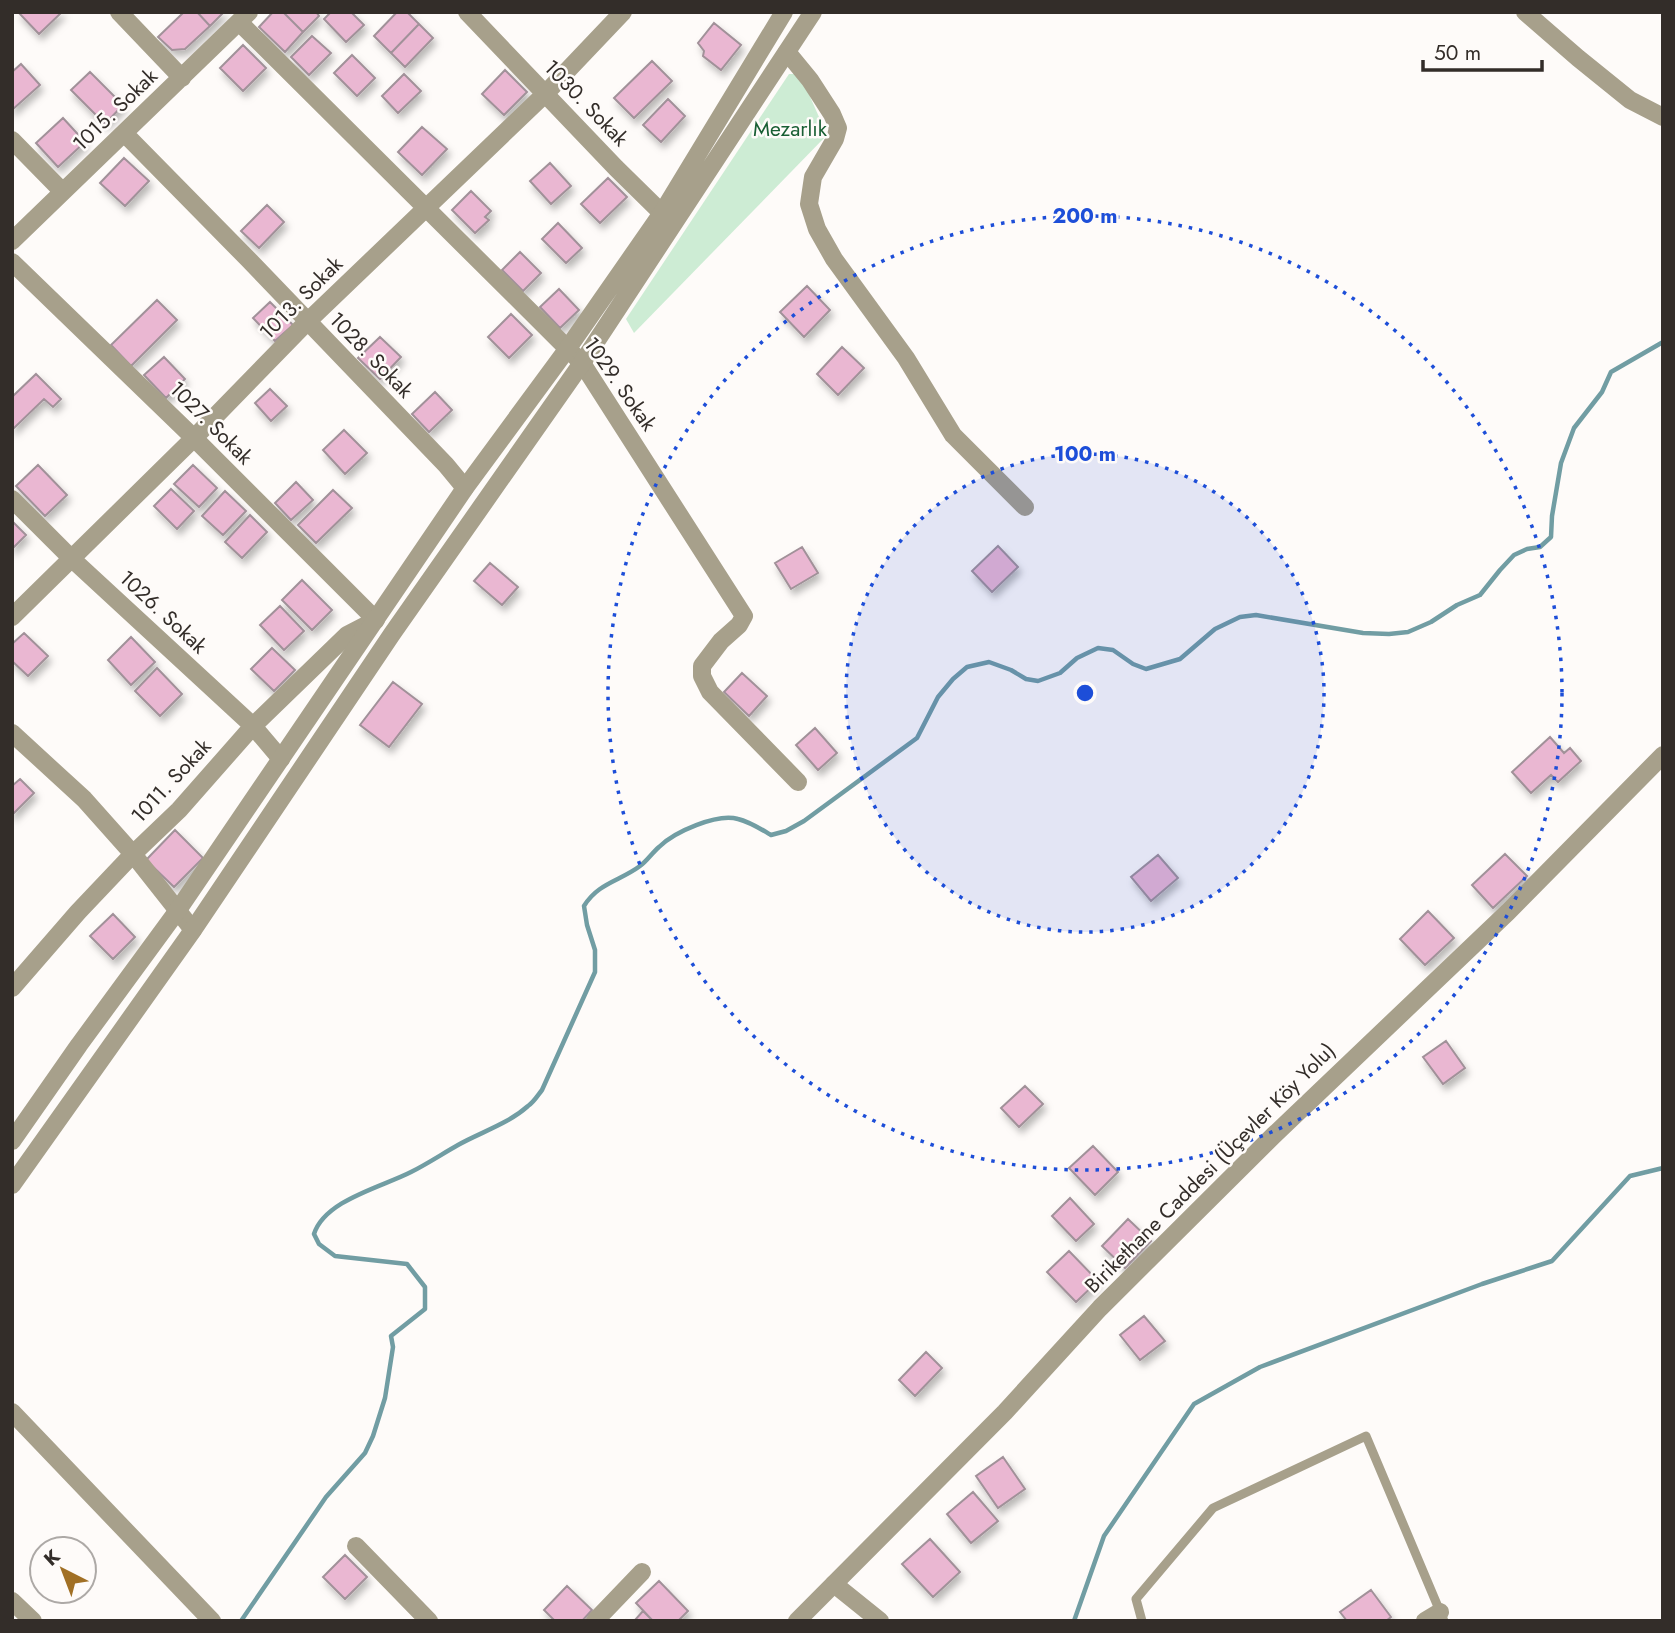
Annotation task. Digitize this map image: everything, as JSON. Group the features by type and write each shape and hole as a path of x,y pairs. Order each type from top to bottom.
{"street":[{"path":"120,12 182,78"},
{"name":"1030. Sokak","path":"467,12 668,219"},
{"name":"1013. Sokak","path":"12,617 194,438 307,322 546,93 623,12"},
{"path":"12,1185 193,930 392,634 582,363 668,219 784,12"},
{"path":"12,1141 178,910 466,488 568,348 668,219 813,12"},
{"path":"1525,12 1630,100 1663,117"},
{"name":"1015. Sokak","path":"12,241 244,17"},
{"name":"1029. Sokak","path":"244,17 426,207 582,363 744,616 702,666 702,676 710,692 798,782"},
{"path":"787,52 810,80 838,128 835,139 813,177 809,204 817,229 834,259 906,358 953,435 1025,507"},
{"name":"1028. Sokak","path":"125,134 466,488"},
{"path":"12,139 62,191"},
{"name":"1027. Sokak","path":"12,262 194,438 376,620"},
{"name":"1026. Sokak","path":"12,499 71,558 253,726 281,759"},
{"name":"1011. Sokak","path":"14,982 133,853 179,810 253,726 347,635 376,620"},
{"path":"12,733 84,799 133,853 193,930"},
{"name":"Birikethane Caddesi (Üçevler Köy Yolu)","path":"797,1621 1005,1412 1110,1298 1274,1135 1508,912 1663,755"},
{"path":"12,1412 212,1621"},
{"path":"356,1546 429,1621"},
{"path":"595,1621 642,1572"},
{"path":"834,1584 880,1621"},
{"path":"12,1601 33,1621"}],"lane":[{"path":"1142,1621 1136,1600 1213,1508 1366,1436 1437,1618"}],"green space":[{"name":"Mezarlık","path":"789,74 800,74 827,135 634,333 626,319"}],"building":[{"path":"18,12 62,12 39,34"},
{"path":"184,12 197,12 210,26 185,49 172,50 158,37"},
{"path":"197,12 224,12 210,26"},
{"path":"273,12 283,12 303,32 285,52 259,27"},
{"path":"283,12 316,12 319,16 303,32"},
{"path":"331,12 351,12 364,25 346,42 324,19"},
{"path":"397,12 407,12 419,24 391,53 374,36"},
{"path":"714,23 741,45 721,70 703,56 704,51 698,43"},
{"path":"419,24 433,38 405,67 391,53"},
{"path":"312,36 331,53 309,75 291,57"},
{"path":"243,45 266,68 243,91 220,68"},
{"path":"352,55 375,78 357,96 334,73"},
{"path":"652,61 672,81 634,118 614,98"},
{"path":"21,64 40,85 12,110 12,72"},
{"path":"505,70 527,92 504,115 482,94"},
{"path":"90,72 123,105 105,124 71,90"},
{"path":"404,74 421,91 398,113 382,96"},
{"path":"668,99 685,116 661,142 643,125"},
{"path":"63,118 85,142 58,167 36,143"},
{"path":"422,127 447,149 422,175 398,152"},
{"path":"124,158 149,181 125,206 100,183"},
{"path":"550,163 571,186 551,204 530,181"},
{"path":"608,178 627,197 600,223 581,204"},
{"path":"471,191 491,211 485,217 489,220 475,233 452,210"},
{"path":"267,205 284,222 259,248 241,231"},
{"path":"558,223 582,248 566,263 542,239"},
{"path":"520,252 541,273 523,291 502,270"},
{"path":"807,286 830,310 804,337 780,312"},
{"path":"559,289 579,310 560,328 540,307"},
{"path":"157,300 177,320 131,366 111,345"},
{"path":"270,302 293,325 275,341 253,318"},
{"path":"511,314 532,335 509,358 488,337"},
{"path":"380,337 401,357 380,379 358,358"},
{"path":"842,347 864,368 838,395 817,374"},
{"path":"164,357 185,379 166,398 144,375"},
{"path":"36,374 61,399 53,407 44,399 13,429 12,397"},
{"path":"270,389 287,406 271,421 255,403"},
{"path":"435,392 452,410 429,432 412,414"},
{"path":"344,430 367,453 345,474 323,450"},
{"path":"38,465 67,495 45,516 16,486"},
{"path":"193,465 217,488 199,507 174,484"},
{"path":"296,482 313,500 291,520 275,503"},
{"path":"171,489 194,511 177,529 154,506"},
{"path":"333,490 352,508 316,543 298,525"},
{"path":"225,491 246,511 223,535 202,516"},
{"path":"250,515 267,532 242,558 225,542"},
{"path":"12,521 26,535 12,549"},
{"path":"998,546 1018,567 992,592 972,571"},
{"path":"802,547 818,573 791,589 775,563"},
{"path":"490,563 518,587 502,605 474,581"},
{"path":"302,580 332,610 312,630 282,600"},
{"path":"280,606 304,631 284,650 260,625"},
{"path":"24,633 48,656 28,676 12,661 12,644"},
{"path":"131,637 155,662 131,685 108,660"},
{"path":"272,648 295,670 274,691 251,669"},
{"path":"157,668 182,694 160,716 135,691"},
{"path":"742,673 767,696 749,716 724,692"},
{"path":"393,682 422,704 389,747 360,725"},
{"path":"815,728 837,753 818,770 796,745"},
{"path":"1550,737 1564,753 1570,748 1581,761 1558,782 1551,775 1531,793 1512,772"},
{"path":"20,779 34,793 12,815 12,786"},
{"path":"175,830 203,858 174,887 146,860"},
{"path":"1505,854 1527,876 1493,908 1472,885"},
{"path":"1158,855 1178,878 1151,901 1131,877"},
{"path":"1428,911 1454,938 1425,965 1400,939"},
{"path":"113,914 135,937 113,959 90,936"},
{"path":"1446,1041 1465,1068 1443,1084 1423,1057"},
{"path":"1025,1086 1043,1104 1019,1127 1001,1108"},
{"path":"1093,1146 1118,1172 1095,1195 1069,1168"},
{"path":"1070,1198 1094,1224 1076,1241 1052,1216"},
{"path":"1128,1219 1151,1241 1125,1268 1102,1246"},
{"path":"1069,1251 1098,1281 1076,1302 1047,1272"},
{"path":"1144,1316 1165,1341 1140,1360 1120,1335"},
{"path":"926,1352 942,1368 915,1396 899,1380"},
{"path":"1003,1457 1025,1489 998,1508 976,1476"},
{"path":"973,1492 998,1521 971,1543 947,1514"},
{"path":"930,1539 960,1572 933,1597 902,1564"},
{"path":"345,1555 367,1577 345,1599 323,1577"},
{"path":"659,1581 688,1611 678,1621 653,1621 636,1603"},
{"path":"567,1586 592,1610 582,1621 555,1621 544,1610"},
{"path":"1371,1590 1391,1617 1386,1621 1347,1621 1340,1612"},
{"path":"643,1611 652,1620 634,1621"}],"waterway":[{"path":"241,1621 326,1497 365,1453 385,1398 393,1347 391,1336 425,1309 425,1287 407,1264 335,1256 319,1244 314,1234 320,1222 342,1203 411,1172 503,1123 534,1100 542,1090 595,972 595,950 584,906 596,892 640,866 666,841 696,825 719,819 738,819 771,835 786,831 804,821 917,738 938,697 967,667 989,662 1026,679 1038,681 1060,673 1077,658 1098,648 1113,650 1133,664 1146,669 1180,659 1215,629 1240,617 1256,615 1363,633 1408,632 1431,622 1457,605 1480,595 1514,555 1540,547 1551,537 1561,463 1574,428 1602,392 1611,372 1663,342"},
{"path":"1074,1621 1104,1536 1194,1404 1260,1367 1482,1284 1552,1261 1630,1176 1663,1168"}]}
